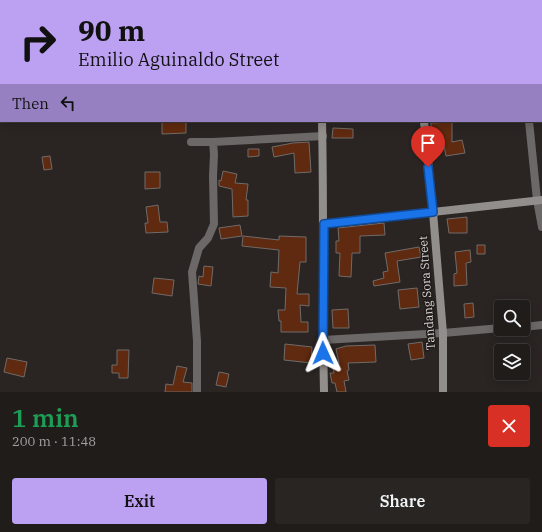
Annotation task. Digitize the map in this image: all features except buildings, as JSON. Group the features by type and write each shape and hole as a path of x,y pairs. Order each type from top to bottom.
{"street":[{"path":"322,122 324,224 324,392"},
{"name":"Tandang Sora Street","path":"424,122 443,333 443,392"},
{"path":"529,122 540,200 542,227"},
{"path":"191,142 323,136"},
{"path":"197,392 197,341 192,272 199,248 208,238 214,224 213,142"},
{"path":"324,224 540,200"},
{"path":"530,326 542,325"},
{"path":"323,340 494,329"}],"route":[{"path":"323,353 324,224 433,212 428,167"}]}
